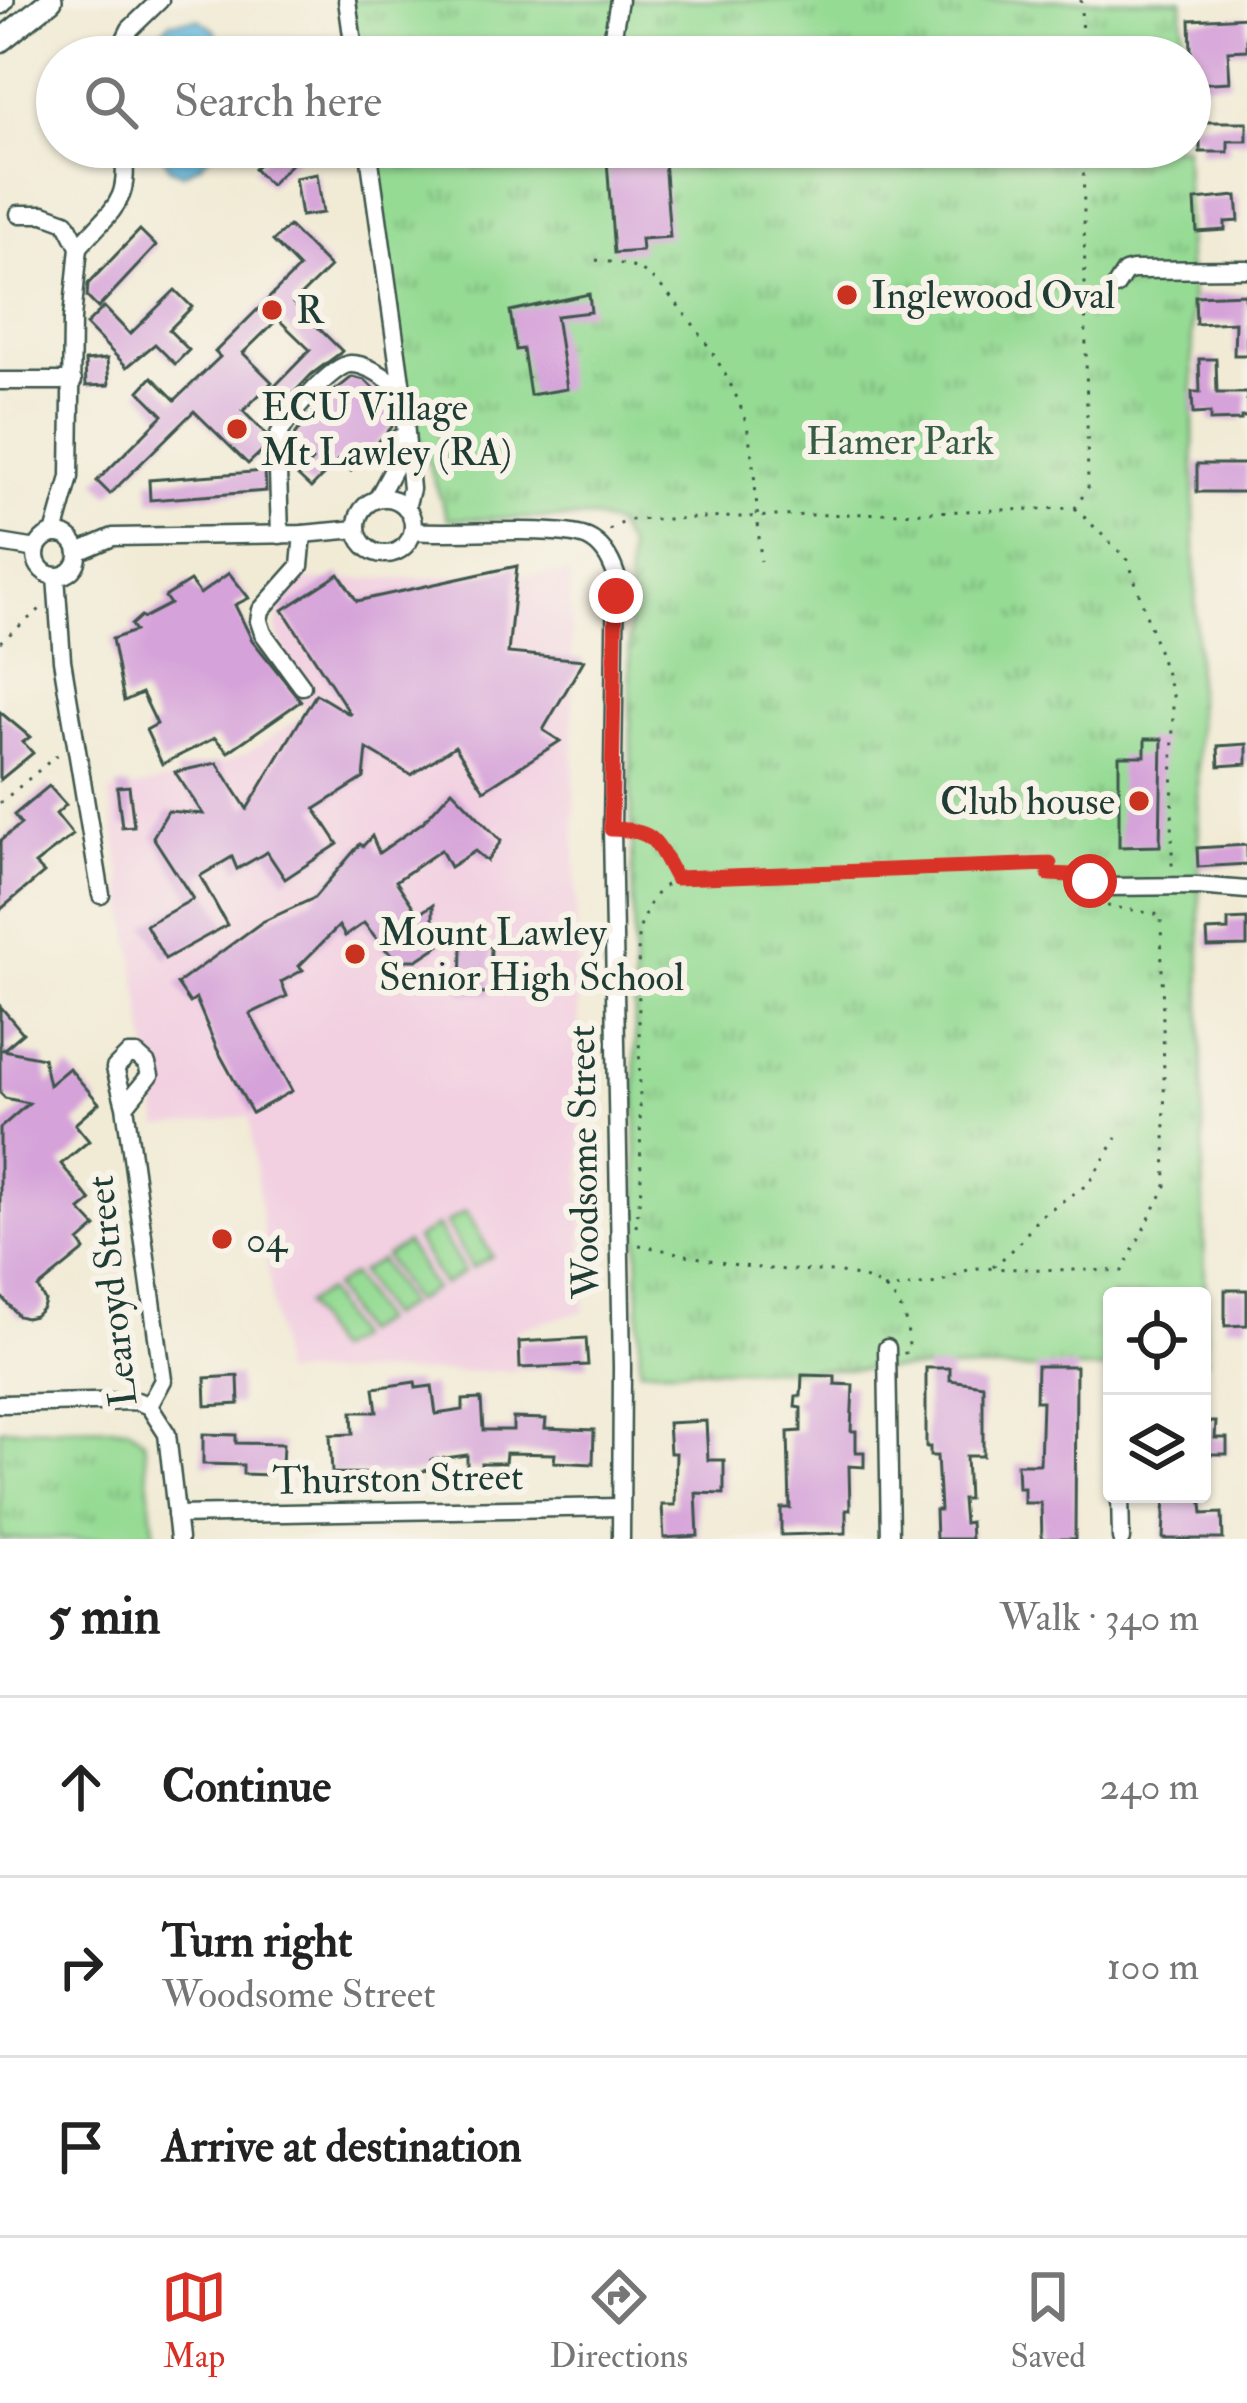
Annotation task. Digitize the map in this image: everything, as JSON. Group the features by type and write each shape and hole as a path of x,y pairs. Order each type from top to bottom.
{"main road":[{"path":"0,41 51,0"}],"street":[{"path":"126,36 160,0"},
{"path":"346,0 352,36"},
{"path":"612,36 620,0"},
{"path":"79,247 123,196 126,168"},
{"path":"371,168 402,389 411,489 406,508"},
{"path":"19,214 44,214 66,222 79,247 72,319 70,477 54,534"},
{"path":"1116,286 1117,280 1133,270 1247,269"},
{"path":"280,535 278,439 282,427 345,364 356,364 402,389"},
{"path":"0,381 73,381"},
{"path":"376,499 396,500 412,517 413,532 404,547 379,554 364,545 357,529 360,512 376,499 396,464 402,389"},
{"path":"78,552 113,537 303,535 357,529"},
{"path":"413,532 569,532 591,538"},
{"path":"54,534 72,540 78,552 72,569 56,576 40,567 37,549 54,534"},
{"path":"302,686 259,621 261,610 300,566 303,535"},
{"name":"Woodsome Street","path":"591,538 611,559 616,575 611,829 622,1366 620,1539"},
{"path":"0,543 37,549"},
{"path":"56,576 62,661 101,895"},
{"path":"1100,879 1247,890"},
{"name":"Learoyd Street","path":"125,1106 163,1380 149,1406 166,1434 178,1539"},
{"path":"887,1352 890,1539"},
{"path":"0,1404 137,1401 149,1406"},
{"path":"1120,1503 1121,1539"},
{"name":"Thurston Street","path":"176,1515 620,1507"}],"path":[{"path":"1081,0 1082,36"},
{"path":"1075,508 1088,488 1083,168"},
{"path":"596,260 649,275 692,323 730,382 748,428 760,561"},
{"path":"591,538 628,520 1075,508 1128,560 1173,694 1172,873"},
{"path":"0,642 45,605"},
{"path":"0,803 68,746"},
{"path":"611,829 652,835 676,878"},
{"path":"887,1352 909,1352 909,1321 896,1298 842,1270 754,1268 634,1244 641,1187 638,934 646,906 661,887 676,878 1050,864 1049,874 1100,879"},
{"path":"884,1289 938,1282 973,1268 1122,1271 1166,1186 1161,915 1090,903 1087,885 1100,879"},
{"path":"992,1268 1039,1217 1088,1184 1117,1138"}],"shaded area":[{"name":"Mount Lawley Senior High School","path":"570,574 584,1311 517,1329 517,1371 281,1374 249,1116 159,1127 109,793 180,778 246,754 305,714 277,630 283,581"}],"green space":[{"path":"350,0 1182,0 1183,36 354,36"},
{"name":"Hamer Park","path":"373,168 1186,168 1191,270 1205,1287 1103,1287 1103,1369 640,1369 628,547 614,525 594,518 448,519 402,389"},
{"path":"466,1211 492,1256 472,1268 446,1223"},
{"path":"437,1226 464,1272 443,1285 416,1239"},
{"path":"406,1243 434,1289 413,1302 385,1256"},
{"path":"380,1260 407,1305 387,1317 360,1272"},
{"path":"352,1275 380,1321 360,1333 333,1287"},
{"path":"326,1291 354,1338 333,1351 305,1304"},
{"path":"128,1427 144,1441 155,1539 0,1539 0,1429"}],"water":[{"path":"198,19 217,36 157,36 171,22"}],"building":[{"path":"1247,17 1247,50 1228,51 1230,82 1211,83 1211,36 1190,36 1190,20"},
{"path":"1211,122 1247,122 1247,141 1228,141 1228,152 1211,152"},
{"path":"255,168 287,168 270,185"},
{"path":"608,168 665,168 670,237 641,239 642,251 614,253"},
{"name":"R","path":"317,174 323,213 301,216 295,178"},
{"path":"1237,196 1239,221 1225,222 1225,230 1197,232 1195,200"},
{"path":"289,226 330,267 293,303 342,351 287,400 274,387 310,350 278,319 243,353 272,382 243,411 266,434 265,448 248,464 194,411 110,494 97,481 163,415 139,391 152,377 175,400 220,357 215,352 299,268 273,241"},
{"path":"140,230 156,246 98,308 87,297 88,284"},
{"name":"R","path":"175,290 192,307 169,330 189,350 175,364 155,344 127,367 86,325 104,307 130,334"},
{"path":"589,294 591,312 556,316 567,389 530,395 523,349 516,350 510,311"},
{"path":"1245,294 1247,355 1234,355 1235,322 1196,324 1195,296"},
{"path":"107,359 109,385 86,386 85,361"},
{"path":"1199,359 1216,359 1217,393 1247,393 1247,417 1210,421 1210,413 1193,414 1192,392 1200,392"},
{"path":"352,377 365,380 391,406 392,427 351,471 339,459 311,488 298,476 312,461 291,440 318,404"},
{"path":"1197,464 1247,464 1247,492 1197,492"},
{"path":"265,471 266,491 150,500 149,480"},
{"path":"517,566 508,653 584,660 543,730 560,741 484,790 455,746 411,775 367,749 364,778 315,809 338,844 285,879 267,852 237,869 232,857 200,876 227,925 165,959 146,925 193,899 153,837 168,811 203,814 175,772 217,763 247,809 316,694 351,715 283,610 339,574 357,601"},
{"path":"229,573 249,598 235,605 252,640 301,701 228,752 215,738 162,764 146,730 157,724 142,693 124,701 112,639 135,631 131,625 170,604 165,597 190,581 200,594"},
{"path":"0,712 30,737 23,742 33,753 0,780"},
{"name":"Club house","path":"1145,739 1162,739 1160,846 1119,847 1119,756 1145,756"},
{"path":"1247,744 1247,764 1219,766 1218,746"},
{"path":"49,786 66,805 56,814 73,835 35,864 44,873 0,910 0,841 21,824 14,815"},
{"path":"129,786 134,826 122,827 117,787"},
{"path":"452,790 501,841 487,861 475,851 450,867 441,850 396,881 418,914 433,905 440,945 417,960 400,960 364,923 345,936 339,926 299,966 303,970 281,982 287,996 250,1014 292,1091 252,1113 196,999 190,1003 177,984 262,922 314,898 372,836 379,853 423,822"},
{"path":"1247,845 1247,864 1198,867 1197,848"},
{"path":"1247,919 1247,946 1208,947 1207,931 1228,930 1228,920"},
{"path":"462,946 491,946 490,994 461,993"},
{"path":"0,1006 23,1033 3,1050 43,1058 49,1085 69,1068 99,1103 75,1124 89,1141 61,1164 91,1201 80,1210 96,1227 79,1242 85,1250 38,1288 45,1301 43,1308 26,1318 18,1316 0,1295 0,1128 29,1103 0,1093"},
{"path":"1225,1290 1247,1290 1247,1325 1225,1326"},
{"path":"586,1338 588,1365 520,1368 519,1342"},
{"path":"1037,1366 1076,1366 1075,1539 1042,1539 1041,1503 1024,1503 1024,1488 1018,1488 1017,1464 1040,1464 1042,1401 1036,1401"},
{"path":"926,1368 950,1368 950,1380 983,1385 983,1456 966,1456 968,1499 962,1499 971,1539 936,1539 935,1510 940,1510 937,1456 930,1456 930,1447 926,1447"},
{"path":"802,1375 835,1376 835,1384 853,1385 851,1431 856,1431 856,1452 864,1452 864,1467 849,1466 846,1533 781,1535 781,1508 790,1508 788,1432 801,1431 801,1408 795,1407"},
{"path":"238,1376 239,1404 206,1406 205,1378"},
{"path":"415,1382 416,1388 432,1386 436,1414 463,1410 463,1400 481,1399 483,1430 513,1430 513,1418 546,1419 545,1428 594,1430 593,1464 554,1462 555,1454 506,1453 505,1463 481,1463 481,1469 467,1468 467,1455 431,1460 432,1469 410,1474 332,1473 330,1435 353,1434 352,1412 377,1412 374,1388"},
{"path":"706,1421 708,1460 724,1460 724,1494 696,1493 698,1536 664,1538 662,1505 675,1505 676,1453 670,1453 668,1423"},
{"path":"1211,1422 1216,1422 1215,1438 1227,1438 1227,1454 1211,1454"},
{"path":"203,1434 236,1435 236,1443 283,1444 282,1466 271,1466 271,1475 243,1474 243,1465 203,1464"},
{"path":"1165,1503 1202,1503 1203,1514 1222,1513 1223,1539 1163,1539"}],"place":[{"name":"Inglewood Oval","path":"847,295"},
{"name":"R","path":"272,310"},
{"name":"ECU Village Mt Lawley (RA)","path":"237,429"},
{"name":"Club house","path":"1139,801"},
{"name":"Mount Lawley Senior High School","path":"355,954"},
{"name":"04","path":"222,1239"}],"route":[{"path":"616,596 611,829 652,835 676,878 1050,864 1049,874 1095,876 1090,881"}]}
